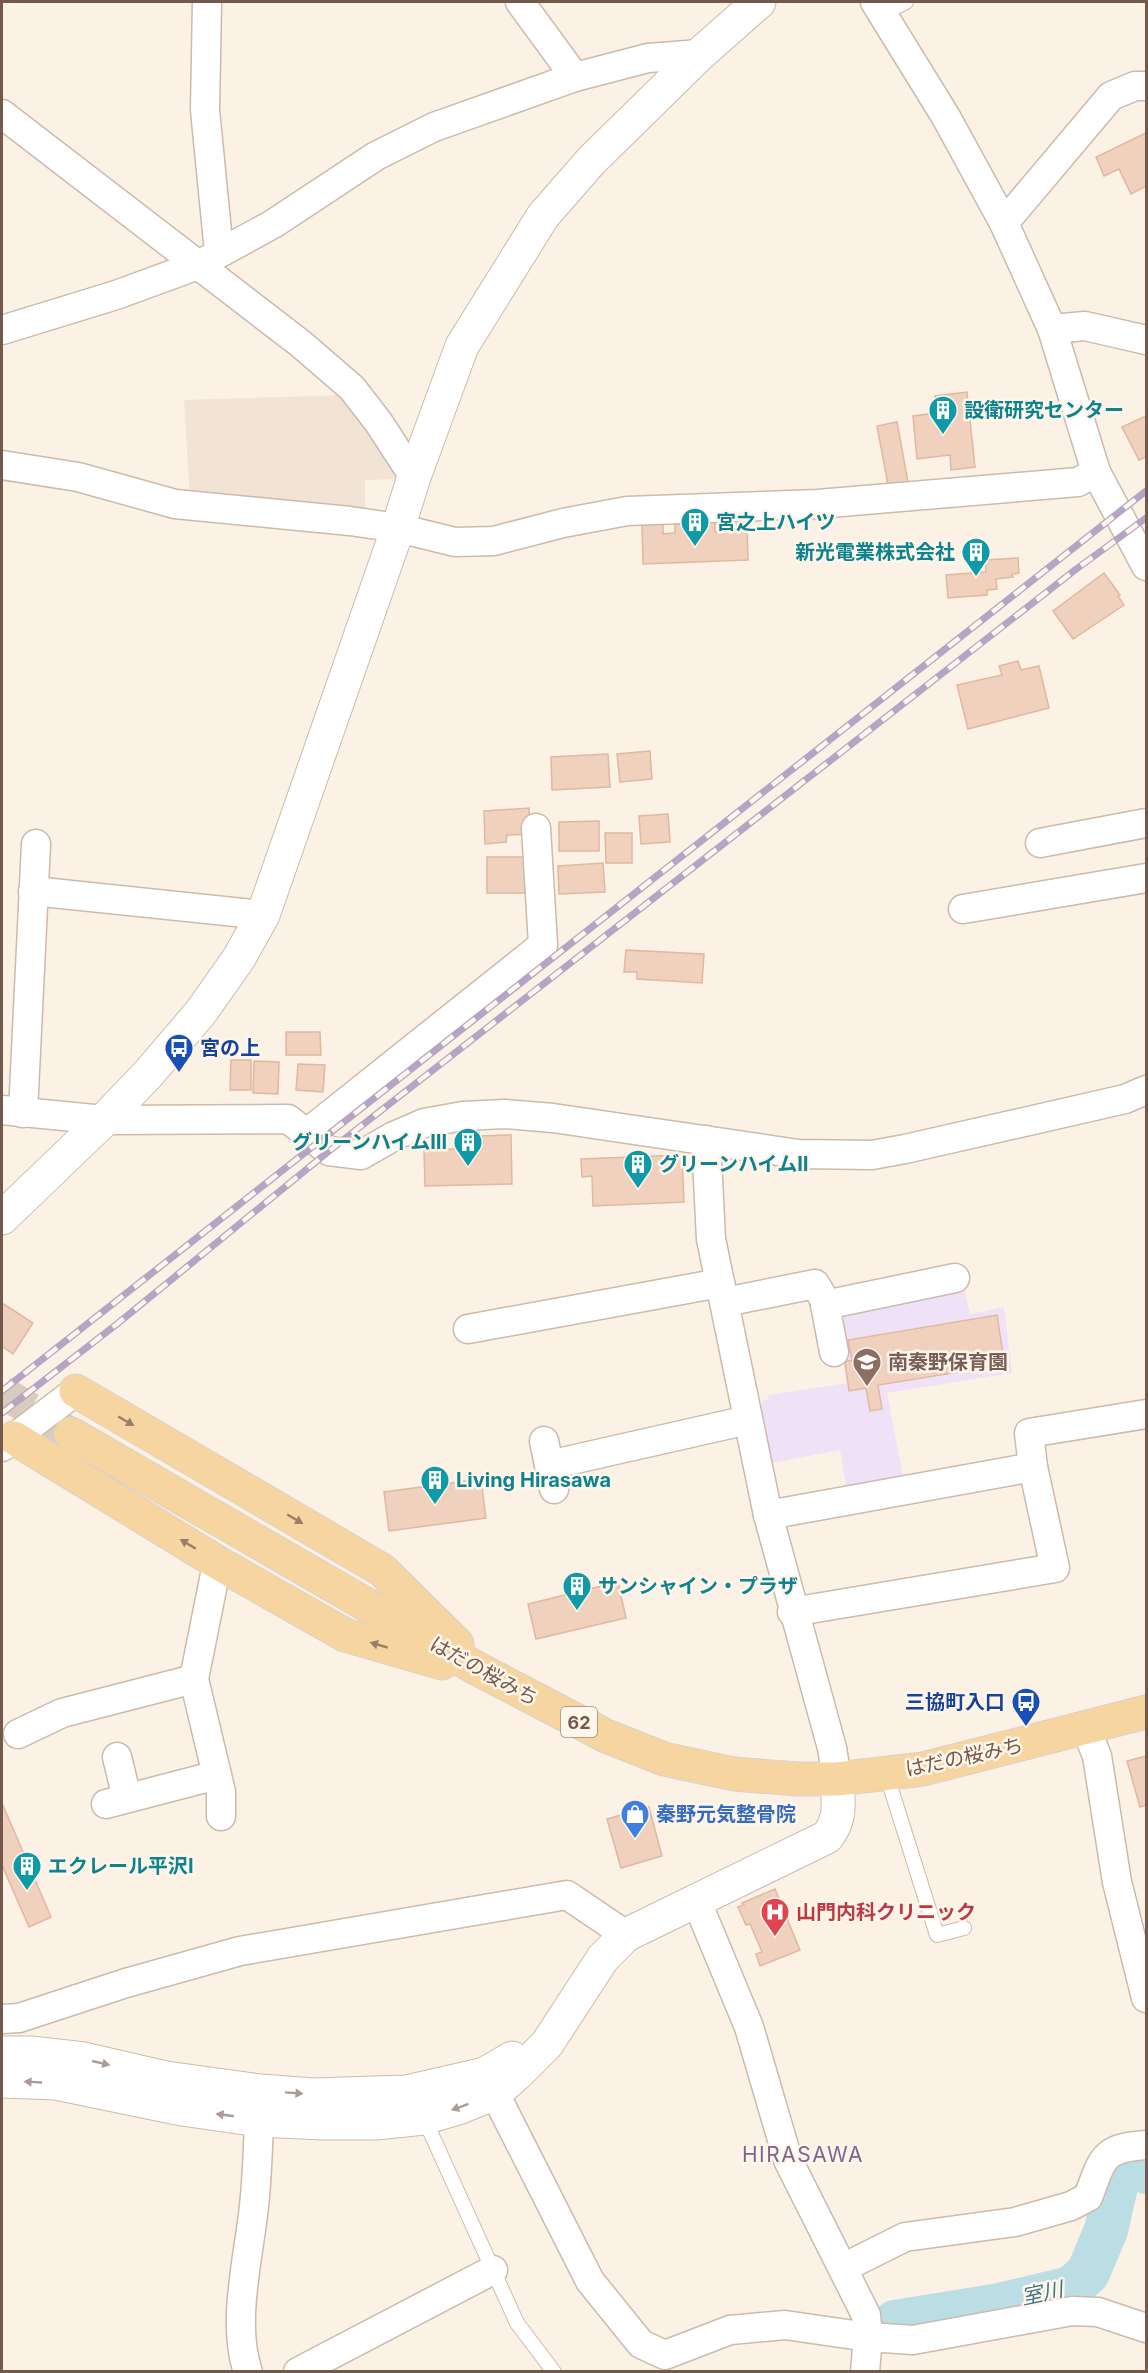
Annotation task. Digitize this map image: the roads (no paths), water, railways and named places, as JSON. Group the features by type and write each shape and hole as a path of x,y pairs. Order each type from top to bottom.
{"main road":[{"path":"76,1392 382,1570 452,1638 476,1668"},
{"name":"はだの桜みち","path":"71,1434 476,1668 606,1736 664,1759 734,1774 797,1779 837,1779 923,1769 1146,1712"},
{"path":"8,1443 345,1635 441,1662 476,1668"}],"street":[{"path":"207,2 205,110 218,242 223,251"},
{"path":"520,2 575,77"},
{"path":"2,1218 104,1120 148,1074 201,1012 239,958 262,915 414,477 462,346 543,216 591,161 700,54 759,2"},
{"path":"888,6 1004,223 1052,328 1096,472 1143,550"},
{"path":"2,330 116,295 198,265 273,224 376,156 434,127 575,77 648,58 700,54"},
{"path":"1004,223 1111,96 1135,86 1146,86"},
{"path":"2,114 301,344 352,388 379,423 414,477"},
{"path":"1052,328 1085,326 1146,340"},
{"path":"2,465 78,477 175,504 350,521 398,528 455,542 494,541 563,523 627,511 818,504 1078,482 1096,472"},
{"path":"1040,843 1088,823 1146,823"},
{"path":"307,1133 543,945 536,828"},
{"path":"36,844 12,1111 104,1120 288,1119 329,1151 362,1155 394,1136 424,1123 463,1116 506,1114 553,1118 798,1154 872,1155 1125,1099 1146,1090"},
{"path":"963,909 1041,907 1146,878"},
{"path":"33,891 262,915"},
{"path":"2,2053 31,2053 84,2059 166,2078 322,2123 376,2123 424,2118 458,2108 490,2084 576,1998 603,1958 626,1935 827,1837 836,1826 837,1779 832,1748 792,1612 768,1515 711,1239 706,1140"},
{"path":"825,1305 939,1274"},
{"path":"468,1329 583,1297 722,1292 815,1284 824,1299 834,1352"},
{"path":"8,1443 76,1392"},
{"path":"792,1612 1055,1568 1033,1467 1029,1433 1146,1414"},
{"path":"549,1465 645,1454 748,1420"},
{"path":"768,1515 1033,1467"},
{"path":"220,1564 215,1574 194,1679 221,1792 221,1816"},
{"path":"18,1734 62,1713 194,1679"},
{"path":"1086,1729 1097,1756 1117,1882 1146,1998"},
{"path":"117,1757 116,1801 217,1775"},
{"path":"2,2019 19,2018 126,1983 240,1951 567,1895 626,1935"},
{"path":"697,1902 749,2027 788,2160 866,2315 868,2337 865,2372"},
{"path":"2,2081 56,2083 182,2109 259,2105 313,2095 406,2092 490,2084"},
{"path":"490,2084 590,2281 641,2343 667,2363 730,2330 785,2325 868,2337 913,2340 1071,2311 1098,2312 1146,2328"},
{"path":"248,2372 244,2361 241,2308 254,2204 259,2105"},
{"path":"843,2268 905,2237 1016,2222 1071,2206 1088,2197 1103,2160 1111,2151 1146,2145"},
{"path":"298,2372 493,2270"}],"lane":[{"path":"886,1773 937,1935 964,1928"},
{"path":"424,2118 517,2323 554,2372"}],"waterway":[{"name":"室川","path":"895,2322 1000,2305 1071,2288 1088,2273 1106,2230 1117,2182 1129,2167 1146,2172"}],"tunnel":[{"path":"2,1392 71,1434"}],"railway":[{"path":"2,1391 1146,491"},
{"path":"2,1413 117,1324 329,1151 1075,570 1146,518"}],"place":[{"name":"設衛研究センター","path":"943,436"},
{"name":"宮之上ハイツ","path":"695,548"},
{"name":"新光電業株式会社","path":"976,578"},
{"name":"宮の上","path":"179,1074"},
{"name":"グリーンハイムⅢ","path":"468,1168"},
{"name":"グリーンハイムⅡ","path":"638,1190"},
{"name":"南秦野保育園","path":"867,1388"},
{"name":"Living Hirasawa","path":"435,1506"},
{"name":"サンシャイン・プラザ","path":"577,1612"},
{"name":"三協町入口","path":"1026,1728"},
{"name":"秦野元気整骨院","path":"635,1840"},
{"name":"エクレール平沢Ⅰ","path":"27,1892"},
{"name":"山門内科クリニック","path":"775,1938"}],"district":[{"name":"HIRASAWA","path":"803,2154"}]}
